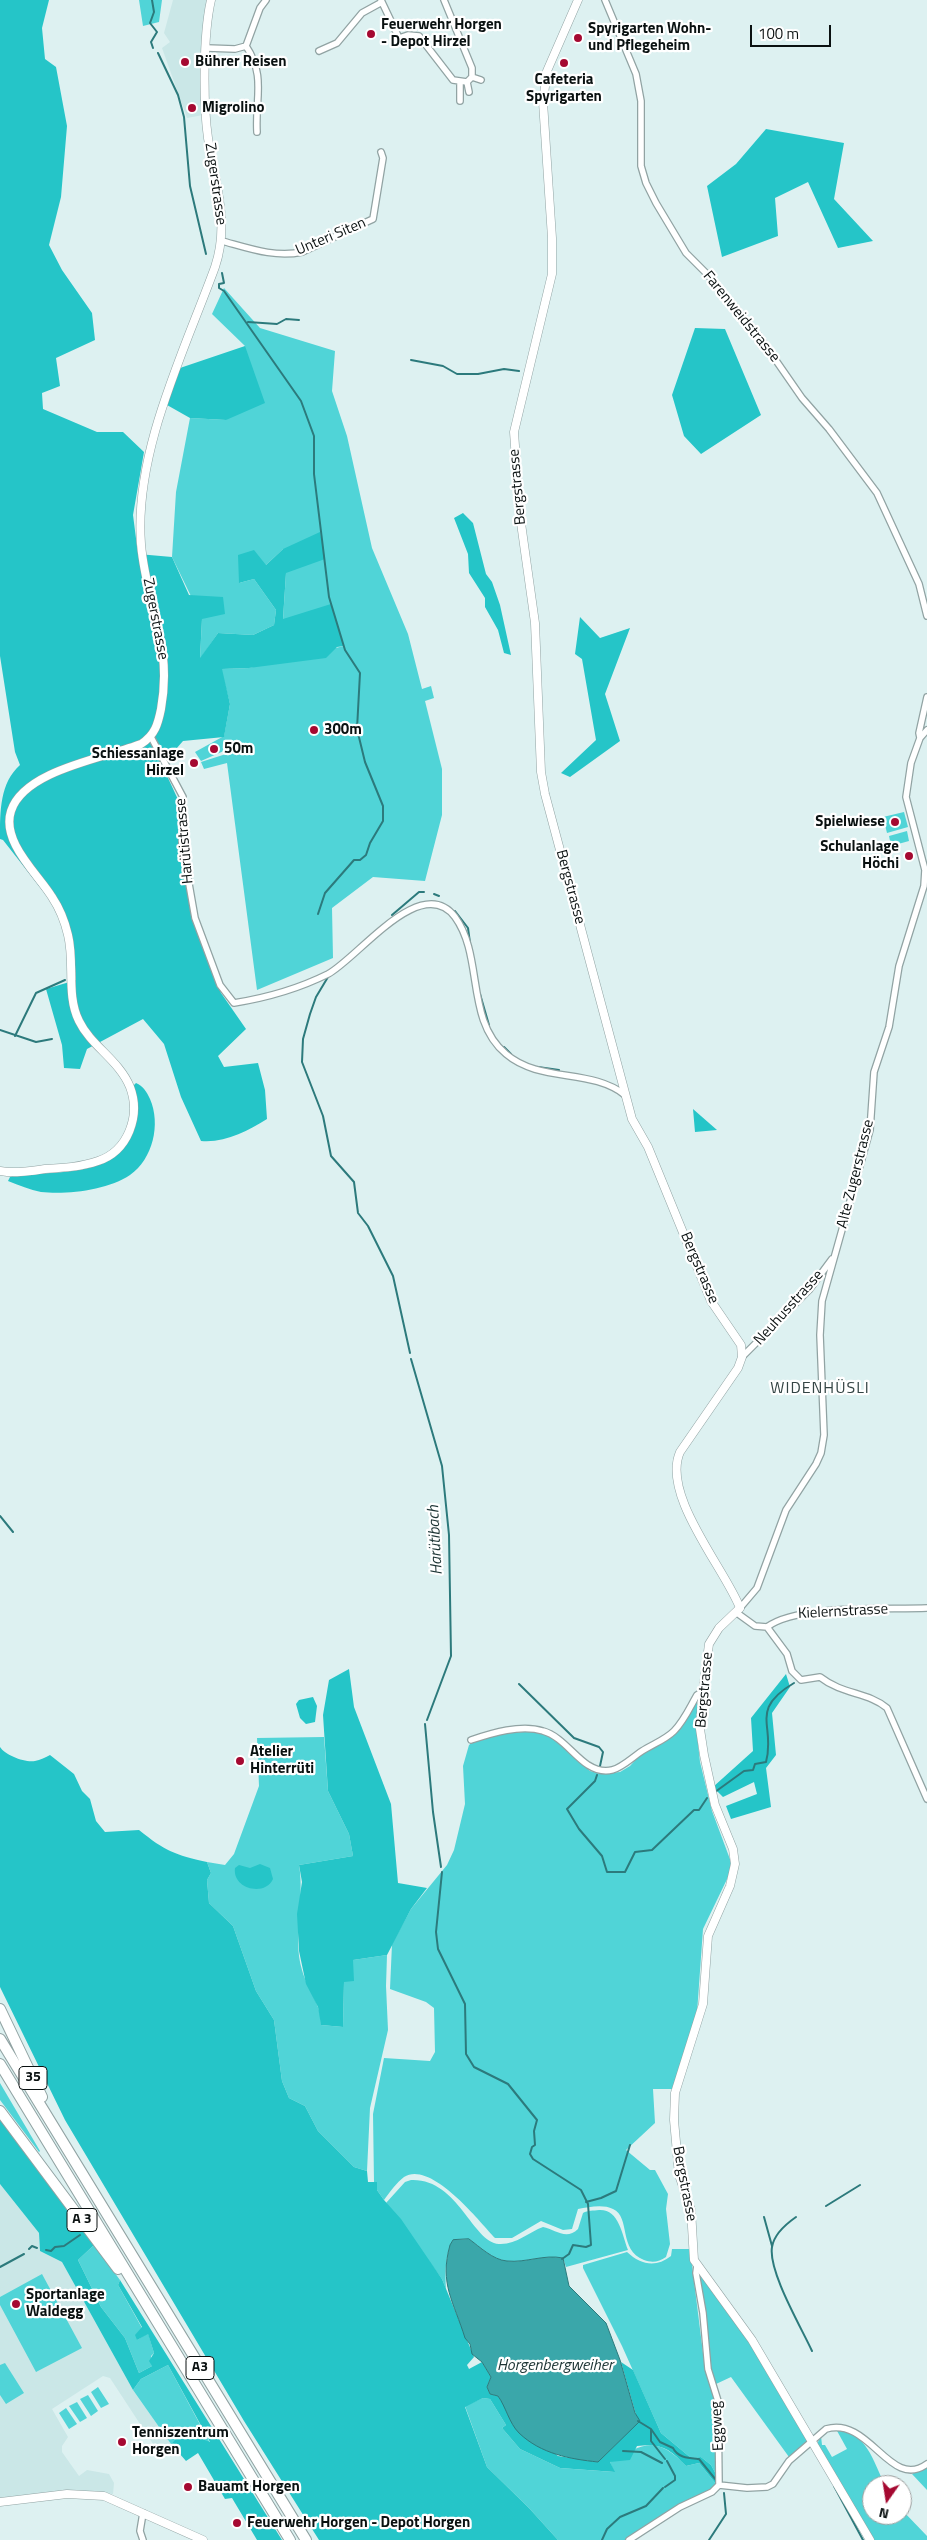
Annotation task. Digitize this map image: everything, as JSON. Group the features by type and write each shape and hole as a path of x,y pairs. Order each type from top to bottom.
{"highway":[{"name":"35","path":"0,2009 66,2148"},
{"name":"A3","path":"0,2039 306,2540"},
{"name":"A3","path":"0,2064 290,2540"},
{"name":"A 3","path":"0,2111 162,2330"}],"street":[{"name":"Zugerstrasse","path":"150,737 159,719 165,671 159,625 141,545 141,520 148,464 158,420 212,276 222,240 223,220 207,125 207,48 212,0"},
{"path":"257,132 256,106 260,83 256,67 246,46 260,8 266,0"},
{"path":"444,0 472,68 472,77"},
{"name":"Bergstrasse","path":"578,0 547,71 543,90 553,249 552,274 516,421 514,441 520,516 535,622 542,785 634,1124 648,1147 711,1300 737,1338 742,1357"},
{"name":"Farenweidstrasse","path":"605,0 636,74 641,101 641,166 656,203 686,253 707,274 758,336 802,398 829,429 877,493 917,578 927,616"},
{"path":"319,51 337,43 362,13 382,1 399,38 408,35 419,36 453,80 463,82 472,77 481,80"},
{"path":"207,48 235,49 246,46"},
{"path":"463,82 469,92"},
{"path":"460,101 463,82"},
{"name":"Unteri Siten","path":"222,240 269,253 291,254 302,252 373,219 383,158 381,152"},
{"path":"920,738 919,734 927,697"},
{"name":"Alte Zugerstrasse","path":"738,1610 751,1597 763,1577 786,1510 797,1489 816,1464 821,1453 824,1435 820,1335 822,1301 870,1130 874,1072 889,1027 899,966 922,896 926,877 906,804 908,773 920,738 927,730"},
{"path":"0,1172 70,1167 98,1161 118,1149 131,1129 134,1110 130,1086 120,1070 82,1027 76,1015 73,1001 70,941 65,925 53,898 33,873 18,848 11,833 9,818 14,804 21,794 36,782 136,746 150,737"},
{"name":"Harütistrasse","path":"150,737 183,797 182,844 195,918 220,985 234,1003 258,998 327,974 346,962 404,912 417,906 438,905 454,915 465,935 484,1020 492,1037 504,1052 529,1068 608,1083"},
{"path":"608,1083 620,1075"},
{"path":"608,1083 625,1095"},
{"name":"Neuhusstrasse","path":"742,1357 805,1295 834,1258"},
{"path":"742,1357 738,1368 680,1452 676,1466 678,1482 696,1529 738,1610 755,1626 768,1627 787,1654 792,1671 801,1680 820,1677 833,1687 877,1700 887,1708 927,1799"},
{"name":"Kielernstrasse","path":"768,1627 778,1619 803,1612 927,1608"},
{"name":"Bergstrasse","path":"738,1610 719,1628 709,1644 703,1691 700,1723 704,1756 715,1805 732,1849 735,1864 730,1886 708,1936 703,2004 675,2099 674,2130 679,2175 691,2210 693,2252 697,2265 742,2323 870,2540"},
{"path":"471,1740 503,1731 537,1729 555,1736 595,1768 609,1770 620,1768 642,1751 674,1731 697,1695 703,1691"},
{"name":"Eggweg","path":"697,2265 696,2273 703,2314 708,2368 718,2401 719,2485"},
{"path":"629,2540 680,2507 712,2492 719,2485 747,2488 767,2487 774,2484 789,2461 826,2429 843,2428 856,2432 904,2471 915,2471 927,2464"},
{"path":"0,2502 85,2494 104,2496 203,2540"},
{"path":"143,2513 140,2531 143,2540"}],"shaded area":[{"path":"0,0 49,0 42,28 45,59 56,67 67,126 61,197 49,245 62,270 92,313 95,340 56,358 60,386 42,393 43,409 97,432 123,432 144,452 133,515 138,554 172,557 189,595 223,597 225,614 202,619 200,658 218,633 253,635 274,625 276,610 254,579 239,583 238,555 254,550 266,565 283,549 320,532 325,559 286,573 283,619 331,604 344,646 337,647 326,658 249,668 222,669 230,704 224,737 183,741 176,749 156,752 181,806 180,844 193,920 221,993 246,1029 218,1056 224,1067 258,1063 265,1090 267,1119 244,1132 219,1140 201,1141 181,1097 164,1044 143,1019 87,1049 80,1069 64,1068 62,1045 46,989 76,980 74,949 68,923 3,840 0,839 2,798 8,780 20,765 15,752 0,656"},
{"path":"139,0 162,0 159,22 143,26"},
{"path":"173,0 207,0 203,115 187,118 162,48 170,42 164,33"},
{"path":"766,129 844,143 834,199 873,241 838,248 808,182 775,198 778,236 722,257 707,186 736,164"},
{"path":"224,288 260,328 335,351 332,391 347,436 372,548 408,634 422,689 431,686 434,698 425,701 442,769 442,815 425,881 373,877 332,908 333,958 257,990 227,763 204,769 201,762 226,754 226,750 201,761 195,752 224,736 230,704 221,669 249,668 344,646 283,620 286,573 283,549 266,565 239,583 254,579 276,610 274,625 253,635 218,633 200,659 202,619 172,557 176,492 190,418 226,420 245,346 212,314"},
{"path":"695,328 725,329 761,415 701,454 684,436 672,395"},
{"path":"245,346 265,403 226,420 190,418 167,405 180,368"},
{"path":"463,513 473,523 486,574 492,582 500,605 511,655 504,653 498,630 485,607 485,598 469,573 468,554 454,518"},
{"path":"580,617 600,638 630,628 605,694 620,741 570,777 561,773 596,740 582,659 575,654"},
{"name":"Spielwiese","path":"904,812 908,827 887,833 883,817"},
{"path":"907,831 909,841 891,846 889,836"},
{"path":"136,1083 148,1094 155,1119 155,1130 149,1151 144,1160 130,1175 99,1188 63,1193 41,1192 8,1181 10,1177 15,1175 53,1173 95,1166 115,1155 136,1120 137,1107 133,1086"},
{"path":"693,1109 717,1130 695,1132"},
{"path":"349,1669 354,1707 391,1804 398,1883 427,1888 411,1909 387,1955 353,1960 354,1981 344,1982 343,2027 321,2025 318,2007 306,1984 299,1951 297,1914 302,1882 299,1865 353,1856 349,1834 328,1791 323,1715 329,1680"},
{"path":"786,1674 790,1687 772,1713 776,1755 766,1768 771,1807 731,1819 726,1806 757,1794 754,1782 723,1797 713,1787 753,1751 751,1718"},
{"path":"313,1697 317,1706 315,1722 306,1724 300,1718 296,1704 299,1700"},
{"path":"698,1701 696,1724 700,1762 712,1811 731,1862 729,1875 703,1929 697,2013 674,2089 653,2089 655,2123 626,2150 650,2170 655,2170 668,2194 666,2209 670,2244 666,2257 653,2262 644,2260 636,2255 628,2242 622,2219 613,2209 605,2207 596,2206 578,2209 572,2229 563,2230 541,2221 512,2238 495,2238 454,2195 427,2177 415,2174 404,2177 384,2200 377,2190 377,2182 374,2182 373,2114 384,2058 430,2061 435,2052 434,2008 426,2002 390,1989 392,1944 411,1909 447,1865 454,1850 465,1804 463,1766 469,1745 475,1740 497,1734 536,1731 552,1737 590,1771 601,1774 620,1772 630,1766 638,1757 673,1735"},
{"path":"324,1737 328,1791 349,1834 353,1856 299,1865 301,1891 298,1931 299,1957 304,1977 317,2004 321,2025 343,2027 344,1982 353,1960 387,1955 388,2030 370,2108 367,2171 354,2167 318,2131 305,2106 289,2098 282,2081 274,2020 256,1991 233,1926 209,1903 207,1880 211,1873 207,1862 225,1865 234,1854 259,1786 257,1738"},
{"path":"0,1747 11,1755 26,1761 35,1761 50,1755 74,1774 82,1791 90,1799 96,1821 105,1832 139,1830 156,1843 171,1851 207,1862 211,1873 207,1880 209,1903 233,1926 256,1991 274,2020 282,2081 289,2098 305,2106 318,2131 354,2167 367,2171 368,2182 377,2182 377,2190 401,2219 442,2279 474,2357 467,2365 469,2369 482,2362 491,2377 487,2387 490,2394 498,2396 505,2405 507,2413 558,2456 598,2462 638,2422 621,2362 633,2370 661,2433 691,2458 701,2457 711,2465 718,2478 716,2484 699,2463 686,2466 669,2451 652,2445 637,2446 630,2460 610,2462 615,2472 560,2468 520,2449 502,2428 506,2425 490,2399 483,2398 465,2407 487,2467 529,2508 558,2540 319,2540 244,2421 65,2120 0,1987"},
{"path":"260,1864 270,1868 273,1879 269,1885 263,1888 250,1888 239,1881 235,1875 235,1868 239,1865 250,1868"},
{"path":"0,2083 40,2151 39,2152 0,2100"},
{"path":"0,2118 94,2245 78,2260 101,2307 125,2338 139,2373 152,2366 149,2361 154,2353 148,2334 137,2340 135,2335 142,2327 118,2285 120,2280 282,2540 257,2540 232,2498 225,2499 198,2453 186,2461 171,2444 177,2438 172,2430 175,2426 182,2430 190,2429 197,2437 210,2442 168,2365 141,2379 133,2390 62,2262 40,2251 39,2233 0,2184"},
{"path":"411,2180 427,2182 441,2189 489,2241 505,2244 543,2227 569,2234 578,2229 583,2213 599,2210 606,2211 615,2218 628,2250 566,2267 563,2258 556,2257 521,2261 502,2260 487,2253 469,2239 453,2240 447,2257 446,2289 442,2279 386,2203 405,2182"},
{"path":"0,2184 39,2233 40,2251 62,2262 133,2390 171,2444 159,2453 110,2378 103,2376 52,2409 68,2437 62,2446 62,2452 79,2476 87,2470 109,2474 114,2483 113,2494 101,2493 0,2499"},
{"path":"94,2245 120,2280 118,2285 142,2328 137,2340 148,2333 154,2353 151,2356 152,2366 139,2373 125,2338 101,2307 78,2260"},
{"path":"672,2249 690,2249 705,2369 716,2401 718,2478 711,2465 701,2457 691,2458 661,2433 622,2346 583,2268 583,2265 627,2252 643,2262 660,2262 671,2256"},
{"path":"700,2273 736,2320 808,2440 789,2457 731,2377 716,2384 710,2367 698,2275"},
{"path":"42,2274 82,2348 36,2372 0,2305 0,2297"},
{"path":"5,2363 24,2393 6,2404 0,2395 0,2365"},
{"path":"168,2365 210,2443 197,2437 190,2429 171,2444 133,2390 141,2379"},
{"path":"98,2387 109,2404 101,2408 91,2392"},
{"path":"88,2395 98,2411 91,2416 80,2399"},
{"path":"483,2398 490,2399 506,2425 502,2428 520,2449 560,2468 614,2472 610,2462 632,2450 650,2445 667,2450 686,2466 699,2463 716,2484 706,2493 676,2506 625,2540 558,2540 529,2508 487,2467 465,2406"},
{"path":"77,2402 87,2418 80,2422 69,2406"},
{"path":"66,2408 77,2424 69,2429 59,2413"},
{"path":"836,2429 855,2436 862,2442 868,2449 880,2475 862,2475 862,2521 817,2444 821,2436 822,2445 825,2445 832,2457 847,2449"},
{"path":"927,2466 927,2490 912,2474"},
{"path":"912,2520 927,2536 927,2540 873,2540 864,2525 912,2525"}],"water":[{"name":"Horgenbergweiher","path":"469,2239 487,2253 502,2260 521,2261 549,2257 563,2258 569,2286 606,2323 620,2360 635,2413 640,2421 598,2462 566,2457 537,2446 519,2433 498,2396 490,2394 487,2387 491,2377 482,2362 472,2354 470,2344 465,2338 449,2293 447,2282 446,2271 450,2245 453,2240"}],"waterway":[{"path":"152,0 154,12 150,23 157,32 151,42 153,48"},
{"path":"158,53 178,95 184,117 190,186 206,254"},
{"path":"222,273 224,283 219,284 219,288 224,291 301,401 314,436 314,474 329,597 345,650 360,673 357,729 365,762 383,806 383,821 370,843 366,855 360,860 354,860 325,893 318,914"},
{"path":"248,322 277,324 286,319 299,320"},
{"path":"411,360 443,366 457,374 478,374 504,369 519,371"},
{"path":"392,915 419,892 424,892"},
{"path":"434,894 439,896"},
{"path":"455,911 468,928 470,943"},
{"path":"328,977 316,997 310,1014 303,1039 302,1062 323,1116 331,1156 354,1182 358,1213 368,1226 393,1276 410,1353"},
{"path":"15,1036 36,993 65,980"},
{"path":"480,994 489,1025"},
{"path":"0,1030 36,1042 52,1039"},
{"path":"504,1047 511,1054"},
{"path":"538,1067 559,1070"},
{"name":"Harütibach","path":"411,1359 442,1466 449,1535 451,1656 427,1720"},
{"path":"0,1516 13,1532"},
{"path":"715,1792 744,1771 753,1770 755,1764 766,1762 768,1749 766,1719 768,1710 780,1693 794,1683"},
{"path":"519,1684 574,1738 599,1747 603,1752 600,1766"},
{"name":"Harütibach","path":"425,1724 433,1812 441,1867"},
{"path":"597,1775 595,1781 567,1809 579,1829 602,1856 607,1872 625,1872 635,1852 652,1850 694,1810 699,1810 707,1798"},
{"name":"Harütibach","path":"442,1872 436,1932 438,1949 465,2004 466,2054 474,2067 508,2084 537,2120 534,2131 535,2145 532,2147 530,2154 533,2159 581,2190 588,2204 591,2245 586,2247 573,2245 569,2254 562,2259"},
{"path":"586,2202 616,2191 630,2145"},
{"path":"826,2206 860,2185"},
{"path":"764,2217 772,2246"},
{"path":"796,2217 775,2238 772,2247 772,2257 780,2284 812,2351"},
{"path":"46,2250 51,2251 55,2247 64,2246 80,2235"},
{"path":"29,2249 32,2246 37,2248"},
{"path":"0,2267 24,2254"},
{"path":"638,2421 651,2429 651,2441 665,2459"},
{"path":"651,2429 660,2442 673,2448 678,2454 684,2457 699,2459 716,2480"},
{"path":"623,2451 641,2452 662,2463"},
{"path":"665,2487 675,2480 675,2476 667,2461"},
{"path":"834,2486 863,2540"},
{"path":"602,2540 607,2529 620,2517 646,2506 663,2488"},
{"path":"709,2540 726,2514 724,2493"}],"place":[{"name":"Feuerwehr Horgen - Depot Hirzel","path":"371,34"},
{"name":"Spyrigarten Wohn- und Pflegeheim","path":"578,38"},
{"name":"Bührer Reisen","path":"185,62"},
{"name":"Cafeteria Spyrigarten","path":"564,63"},
{"name":"Migrolino","path":"192,108"},
{"name":"300m","path":"314,730"},
{"name":"50m","path":"214,749"},
{"name":"Schiessanlage Hirzel","path":"194,763"},
{"name":"Spielwiese","path":"895,822"},
{"name":"Schulanlage Höchi","path":"909,856"},
{"name":"Atelier Hinterrüti","path":"240,1761"},
{"name":"Sportanlage Waldegg","path":"16,2304"},
{"name":"Tenniszentrum Horgen","path":"122,2442"},
{"name":"Bauamt Horgen","path":"188,2487"},
{"name":"Feuerwehr Horgen - Depot Horgen","path":"237,2523"}],"district":[{"name":"WIDENHÜSLI","path":"820,1389"}]}
